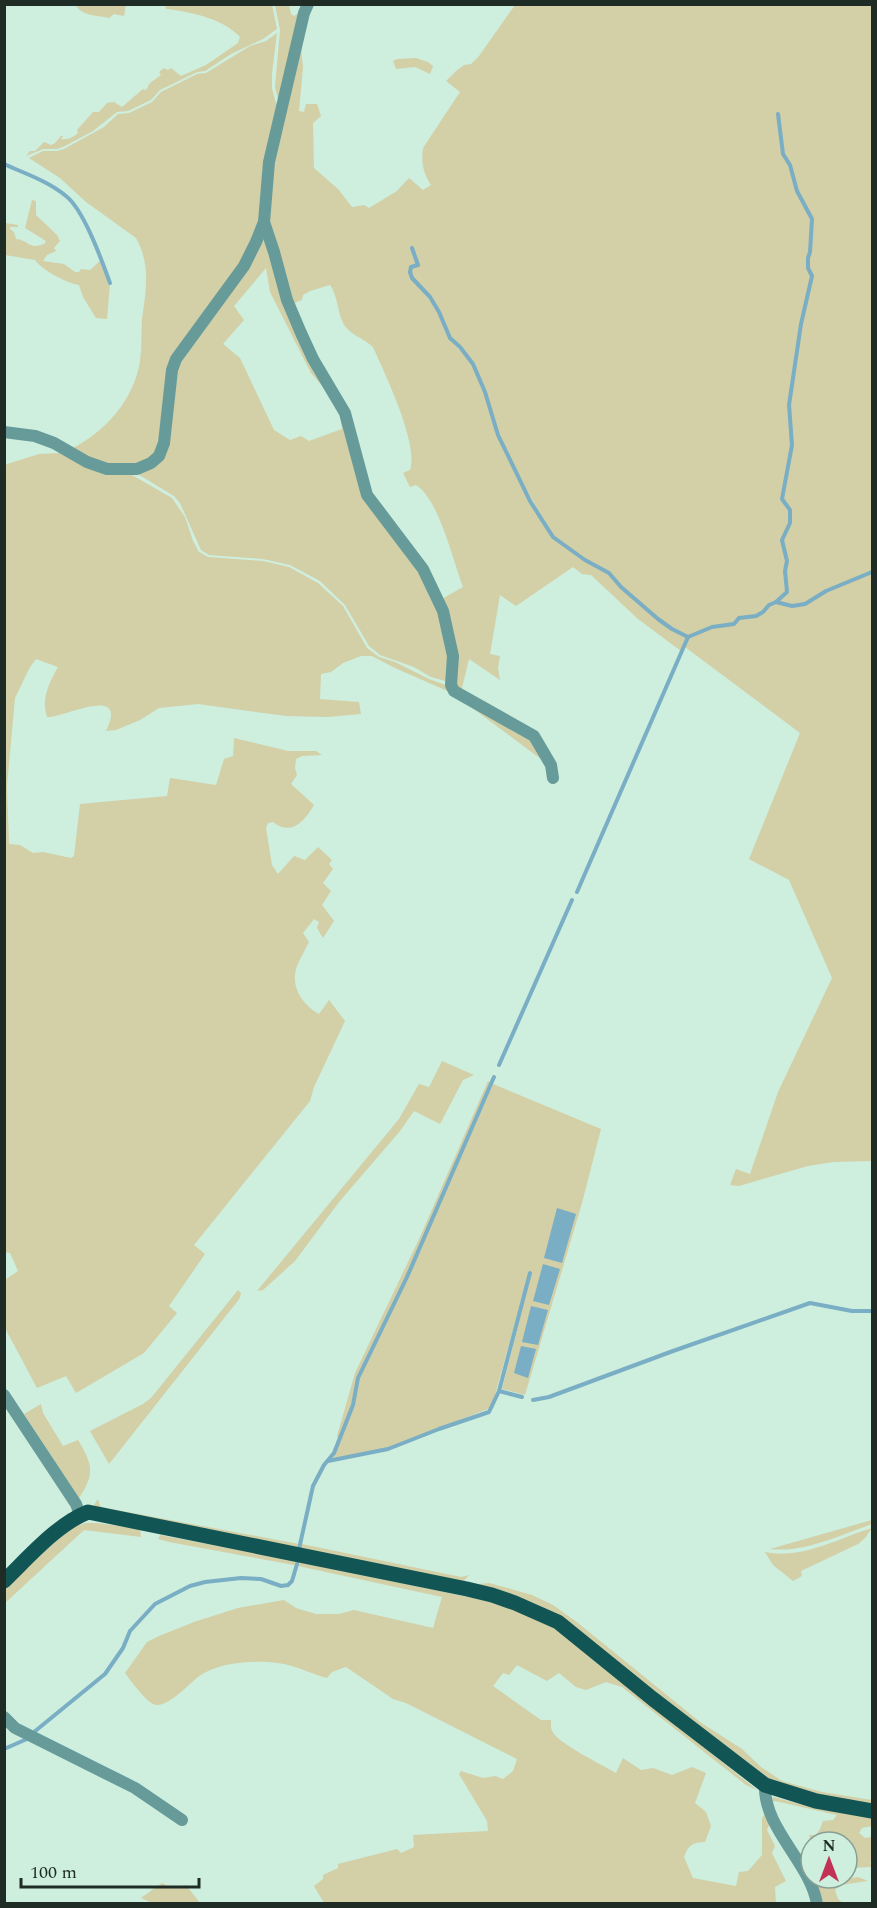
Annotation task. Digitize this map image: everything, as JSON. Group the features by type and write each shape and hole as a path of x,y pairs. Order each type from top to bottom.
{"main road":[{"path":"4,1581 49,1539 80,1515 88,1512 492,1595 558,1622 765,1785 816,1801 873,1811"}],"street":[{"path":"4,432 35,436 54,443 87,462 107,470 137,469 151,463 159,456 164,443 172,370 176,359 244,266 264,222 269,162 308,4"},
{"path":"264,222 287,300 313,359 345,413 367,495 423,569 443,611 453,656 451,685 454,691 534,736 551,765 553,778"},
{"path":"4,1395 76,1504 80,1515"},
{"path":"4,1717 15,1728 135,1788 182,1820"},
{"path":"765,1785 766,1803 782,1836 804,1872 817,1904"}],"shaded area":[{"path":"75,4 126,4 124,16 114,14 109,18 85,13"},
{"path":"165,4 272,5 277,29 205,71 197,72 160,90 151,100 128,111 117,112 93,131 63,147 43,149 26,156 44,142 51,145 61,136 63,136 61,139 68,139 74,136 93,112 99,112 107,103 114,102 122,107 143,89 146,90 150,83 161,75 159,72 164,68 168,70 171,68 181,76 206,65 238,43 240,37 224,25 196,14 166,9"},
{"path":"275,5 289,5 291,14 294,16 302,11 280,107 275,87 280,30"},
{"path":"515,5 872,5 872,571 826,590 805,603 792,605 778,602 788,592 785,571 788,560 783,541 791,523 790,510 782,498 792,445 790,405 802,324 813,276 809,268 809,258 811,252 813,219 797,191 790,165 784,154 779,113 782,154 789,165 796,192 812,219 810,252 807,258 808,268 812,276 801,324 788,405 791,445 781,499 789,510 790,523 782,540 786,561 784,570 786,591 776,601 768,604 763,612 755,616 739,617 733,624 712,627 687,636 675,630 687,637 681,651 638,619 591,575 582,574 573,567 516,606 500,595 490,654 500,656 498,668 500,680 469,659 461,692 457,690 442,599 463,587 432,503 416,485 410,487 403,473 410,470 410,444 392,391 373,347 349,331 343,323 335,294 330,285 310,291 303,295 302,300 292,304 268,220 268,185 300,40 303,67 299,111 304,112 306,104 317,104 321,116 313,123 314,168 338,189 352,207 364,205 369,208 397,191 409,178 423,190 431,185 423,167 423,148 460,92 446,81 456,71 464,65 471,64 479,56","holes":["414,280 430,297 439,312 450,338 461,347 473,364 486,392 499,435 523,485 554,536 583,558 553,537 538,515 507,457 476,372 469,360 448,337 438,311","604,570 609,573 621,587 670,628 636,602 621,588"]},
{"path":"277,33 272,89 278,110 264,198 254,243 182,345 162,441 150,462 110,469 71,449 95,434 116,413 137,375 141,356 146,288 144,258 136,238 86,202 60,178 29,158 43,151 64,149 104,127 118,114 129,113 152,102 161,92 197,74 206,73 250,46 266,41"},
{"path":"416,58 433,66 430,74 415,67 396,69 393,61 397,59"},
{"path":"32,200 36,201 36,215 57,235 60,241 54,248 56,251 47,255 43,261 64,264 75,272 79,272 81,269 90,270 101,260 110,283 107,319 96,318 83,297 79,285 55,276 35,260 5,255 5,223 18,225 18,227 10,227 16,239 35,246 44,244 46,241 25,228"},
{"path":"264,229 323,387 311,373 270,292 266,268 234,306 244,320 223,344 240,358 274,430 290,440 301,436 309,441 342,429 340,417 343,415 364,492 425,575 449,644 449,682 431,677 414,667 380,655 369,646 345,605 320,581 290,565 263,559 209,555 201,550 180,503 174,496 131,470 158,460 174,370"},
{"path":"60,453 125,471 172,498 185,517 199,552 208,557 263,561 289,567 318,583 343,606 367,648 379,657 451,687 533,739 549,765 452,693 372,656 361,656 343,663 331,672 321,674 320,699 359,702 361,714 327,717 286,716 198,704 159,708 140,720 116,730 106,731 111,716 109,708 102,706 91,706 47,717 45,697 58,667 36,659 15,698 7,786 9,844 20,845 33,853 43,852 71,858 74,856 80,804 167,796 170,778 216,785 224,759 233,756 234,738 288,751 316,751 322,755 302,756 296,759 297,775 291,784 314,805 306,816 292,827 286,828 273,822 268,823 266,828 272,865 278,874 294,856 305,860 318,847 332,860 329,864 333,869 323,883 331,891 322,905 334,921 323,938 317,928 319,922 314,919 303,933 309,942 296,969 295,983 303,1001 313,1010 319,1014 329,1000 345,1021 314,1087 310,1101 194,1245 205,1254 169,1306 177,1313 144,1353 76,1393 66,1376 37,1388 5,1328 5,1280 18,1271 10,1253 4,1252 4,465 39,454"},
{"path":"872,573 872,1161 833,1162 808,1166 739,1186 730,1185 736,1169 750,1174 778,1092 832,978 789,880 749,859 800,733 685,647 688,637 713,628 734,625 739,619 756,617 764,613 769,605 776,603 792,607 805,605 826,592"},
{"path":"442,1061 474,1075 463,1080 440,1124 414,1111 400,1131 339,1202 295,1261 263,1290 257,1291 399,1119 419,1084 429,1087"},
{"path":"488,1081 490,1082 406,1277 357,1378 352,1404 338,1439 355,1373 420,1237"},
{"path":"493,1084 601,1129 582,1203 525,1395 502,1389 532,1271 529,1272 493,1403 488,1409 384,1449 333,1459 354,1405 359,1378 408,1277"},
{"path":"238,1290 241,1293 240,1298 109,1464 90,1431 151,1398"},
{"path":"41,1404 43,1413 63,1446 78,1440 87,1456 90,1476 79,1498 24,1414"},
{"path":"98,1499 100,1506 106,1508 299,1544 300,1548 302,1544 461,1577 469,1575 462,1583 95,1508 94,1505"},
{"path":"872,1520 872,1524 809,1546 783,1550 770,1549"},
{"path":"86,1523 140,1529 141,1537 84,1530 5,1603 5,1588 70,1528"},
{"path":"872,1528 858,1544 801,1571 802,1576 793,1581 773,1565 765,1552 779,1554 806,1551"},
{"path":"160,1535 297,1561 492,1602 558,1630 757,1790 746,1785 622,1687 606,1682 586,1690 576,1687 559,1673 547,1681 517,1665 509,1675 503,1673 493,1686 541,1720 551,1720 552,1730 558,1739 616,1773 623,1758 641,1770 653,1768 672,1775 692,1767 706,1773 695,1803 706,1812 711,1826 705,1842 692,1845 684,1857 693,1878 736,1886 739,1872 748,1871 762,1855 762,1819 765,1813 770,1823 767,1830 775,1846 772,1853 786,1881 775,1887 776,1904 324,1903 314,1886 323,1879 323,1875 338,1868 338,1864 397,1849 401,1853 414,1847 413,1835 488,1831 487,1821 459,1774 461,1771 483,1778 495,1776 503,1779 513,1771 517,1759 406,1703 393,1699 346,1667 332,1672 327,1678 278,1663 247,1662 226,1665 198,1677 167,1702 153,1704 125,1673 147,1642 194,1622 238,1608 284,1600 296,1608 316,1614 339,1614 354,1610 433,1628 442,1597 298,1566 297,1562 294,1565 169,1542 158,1539"},
{"path":"489,1583 532,1595 553,1605 700,1722 742,1749 761,1767 782,1781 822,1792 872,1800 872,1804 837,1800 771,1781 558,1616 530,1601 478,1586"},
{"path":"773,1797 872,1817 872,1826 862,1828 859,1833 859,1830 819,1830 823,1821 833,1820 837,1815 775,1801 771,1803"},
{"path":"859,1833 865,1838 872,1837 872,1861 870,1862 872,1867 859,1868"},
{"path":"162,1883 172,1888 186,1885 200,1903 152,1903 141,1898"},
{"path":"814,1890 835,1890 838,1899 843,1903 821,1903"}],"water":[{"path":"557,1208 576,1214 562,1263 544,1258"},
{"path":"543,1264 560,1269 549,1305 533,1301"},
{"path":"531,1306 548,1310 538,1345 522,1342"},
{"path":"521,1346 536,1349 528,1378 514,1373"}],"waterway":[{"path":"776,602 787,592 785,571 787,561 782,540 790,523 790,510 782,499 792,445 789,405 801,324 812,276 808,268 812,219 797,191 790,165 783,154 778,114"},
{"path":"4,164 52,186 73,203 92,236 110,283"},
{"path":"412,248 418,265 411,267 412,278 430,297 450,338 473,364 485,392 498,435 530,501 553,537 585,560 609,573 621,587 672,629 688,637 712,627 734,624 739,618 756,616 776,602 792,606 805,604 826,591 872,572"},
{"path":"577,892 688,637"},
{"path":"499,1065 572,900"},
{"path":"299,1549 313,1486 324,1465 334,1453 353,1405 358,1378 407,1277 494,1077"},
{"path":"328,1461 388,1449 489,1412 499,1391 530,1273"},
{"path":"533,1400 549,1397 810,1303 852,1311 872,1311"},
{"path":"499,1391 522,1397"},
{"path":"34,1732 105,1674 123,1648 130,1631 155,1604 190,1586 205,1582 241,1578 261,1579 281,1586 288,1585 292,1581 297,1564"},
{"path":"4,1749 27,1739"}]}
